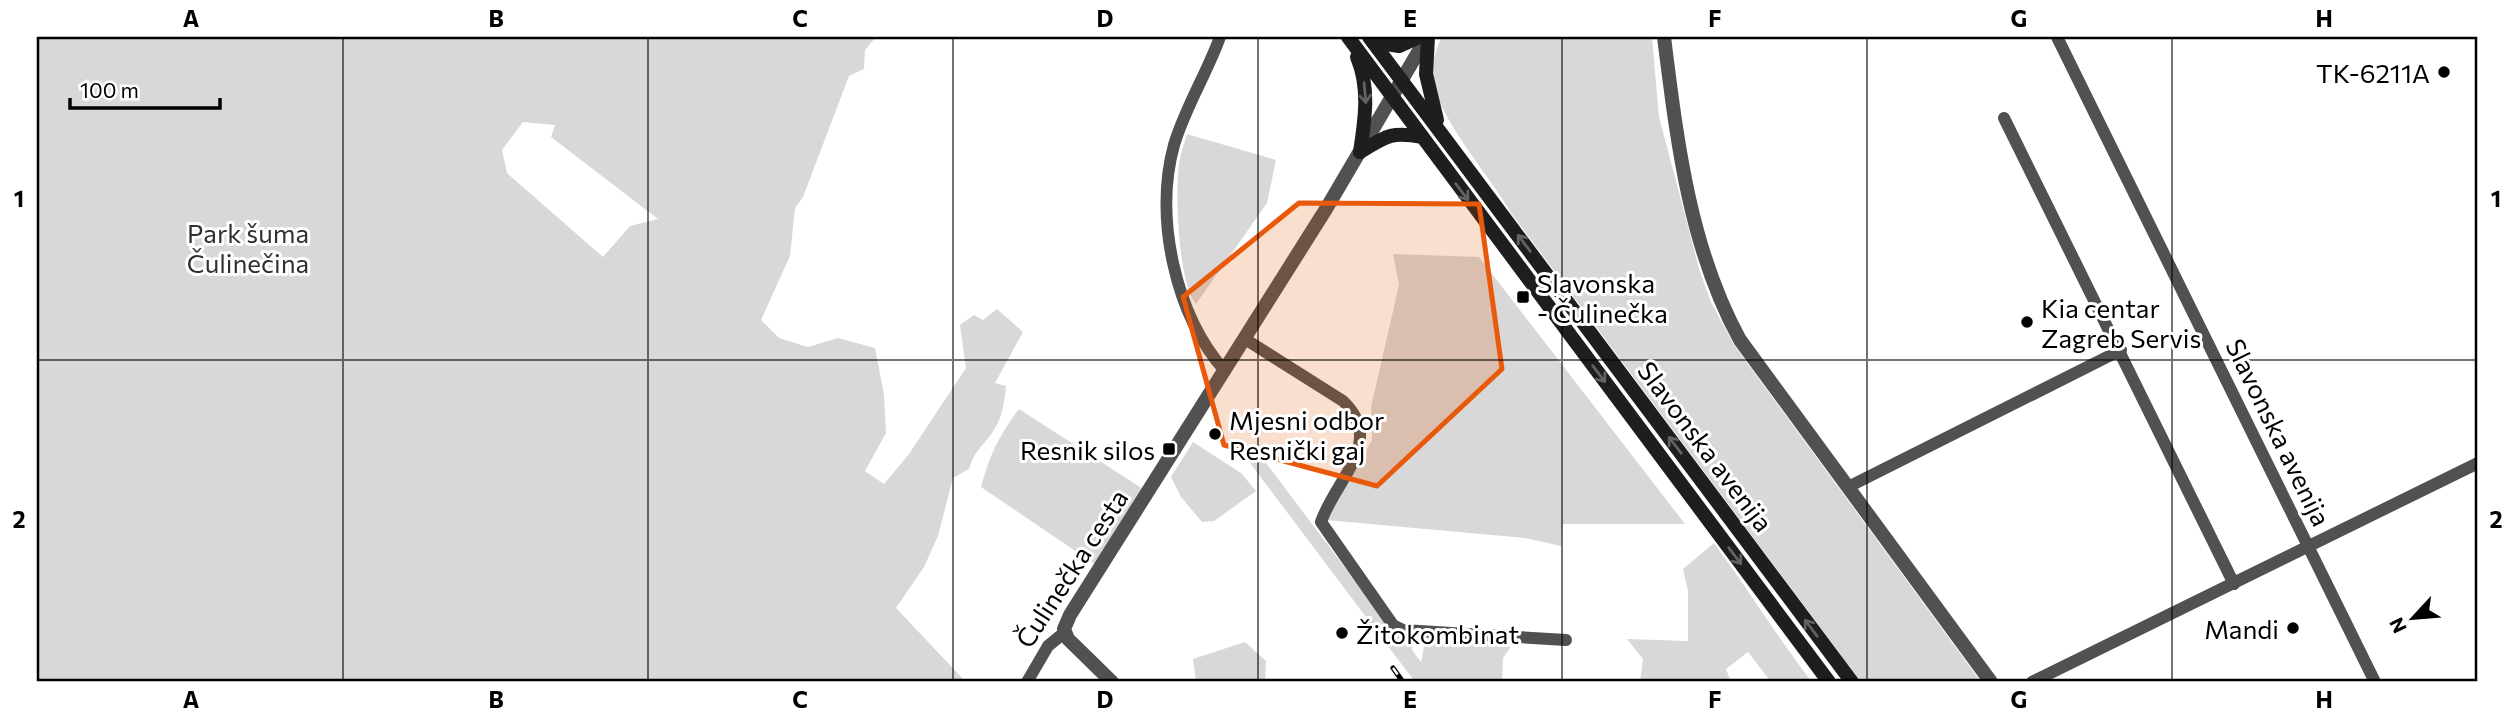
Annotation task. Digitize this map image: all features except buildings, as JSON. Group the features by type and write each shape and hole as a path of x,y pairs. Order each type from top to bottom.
{"main road":[{"path":"1348,37 1363,71 1365,94 1360,152"},
{"name":"Slavonska avenija","path":"1348,37 1829,682"},
{"path":"1371,40 1399,47 1419,37"},
{"path":"1427,37 1425,65 1429,95 1443,134"},
{"name":"Slavonska avenija","path":"1371,40 1852,682"},
{"path":"1360,152 1390,134 1399,132 1422,137"}],"street":[{"path":"1220,37 1175,144 1168,198 1170,233 1185,303 1210,352 1225,371"},
{"name":"Čulinečka cesta","path":"1027,682 1048,646 1065,632 1070,615 1245,339 1427,37"},
{"path":"1664,37 1670,97 1691,202 1711,281 1729,320 1740,341 1991,682"},
{"name":"Slavonska avenija","path":"2057,37 2375,682"},
{"path":"2004,118 2234,584"},
{"path":"1245,339 1343,401 1356,413 1362,429 1361,445 1321,522 1393,625 1403,630 1566,640"},
{"path":"1848,488 2120,351"},
{"name":"Slavonska avenija","path":"2032,682 2478,463"},
{"path":"1065,632 1112,682"}],"highlighted area":[{"path":"1299,203 1479,204 1502,369 1377,486 1224,445 1183,297"}],"green space":[{"name":"Park šuma Čulinečina","path":"37,37 876,37 865,50 864,69 849,76 803,197 795,208 790,256 761,320 779,338 808,347 838,338 875,348 884,394 886,433 865,471 884,484 909,454 966,368 960,325 974,315 983,320 997,309 1023,332 995,383 1006,386 1003,409 997,425 977,452 969,469 953,478 938,536 924,567 896,608 966,682 37,682","holes":["523,122 555,125 551,137 658,219 630,226 603,257 507,173 502,150"]},
{"path":"1441,37 1652,37 1659,117 1700,272 1711,302 1734,345 1981,682 1861,682 1511,213 1452,126 1435,90 1432,73"},
{"path":"1187,134 1276,160 1267,203 1196,304 1185,277 1179,237 1179,165"},
{"path":"1393,254 1479,257 1685,524 1563,524 1561,546 1525,538 1326,520 1372,440 1371,407 1399,285"},
{"path":"1019,409 1143,489 1096,565 981,487 996,446"},
{"path":"1193,442 1241,473 1256,491 1214,521 1202,522 1181,497 1171,477"},
{"path":"1253,454 1263,459 1389,626 1412,636 1412,650 1421,662 1424,647 1418,640 1427,640 1427,637 1507,639 1510,648 1503,658 1502,682 1415,682 1250,463"},
{"path":"1714,543 1812,682 1771,682 1748,652 1726,669 1731,682 1640,682 1643,659 1627,639 1688,641 1688,591 1683,569"},
{"path":"1245,642 1266,661 1265,682 1196,682 1193,659"}],"railway":[{"path":"1393,668 1403,682"}],"place":[{"name":"TK-6211A","path":"2444,72"},
{"name":"Slavonska - Čulinečka","path":"1523,297"},
{"name":"Kia centar Zagreb Servis","path":"2027,322"},
{"name":"Mjesni odbor Resnički gaj","path":"1215,434"},
{"name":"Resnik silos","path":"1169,449"},
{"name":"Mandi","path":"2293,628"},
{"name":"Žitokombinat","path":"1342,633"}]}
